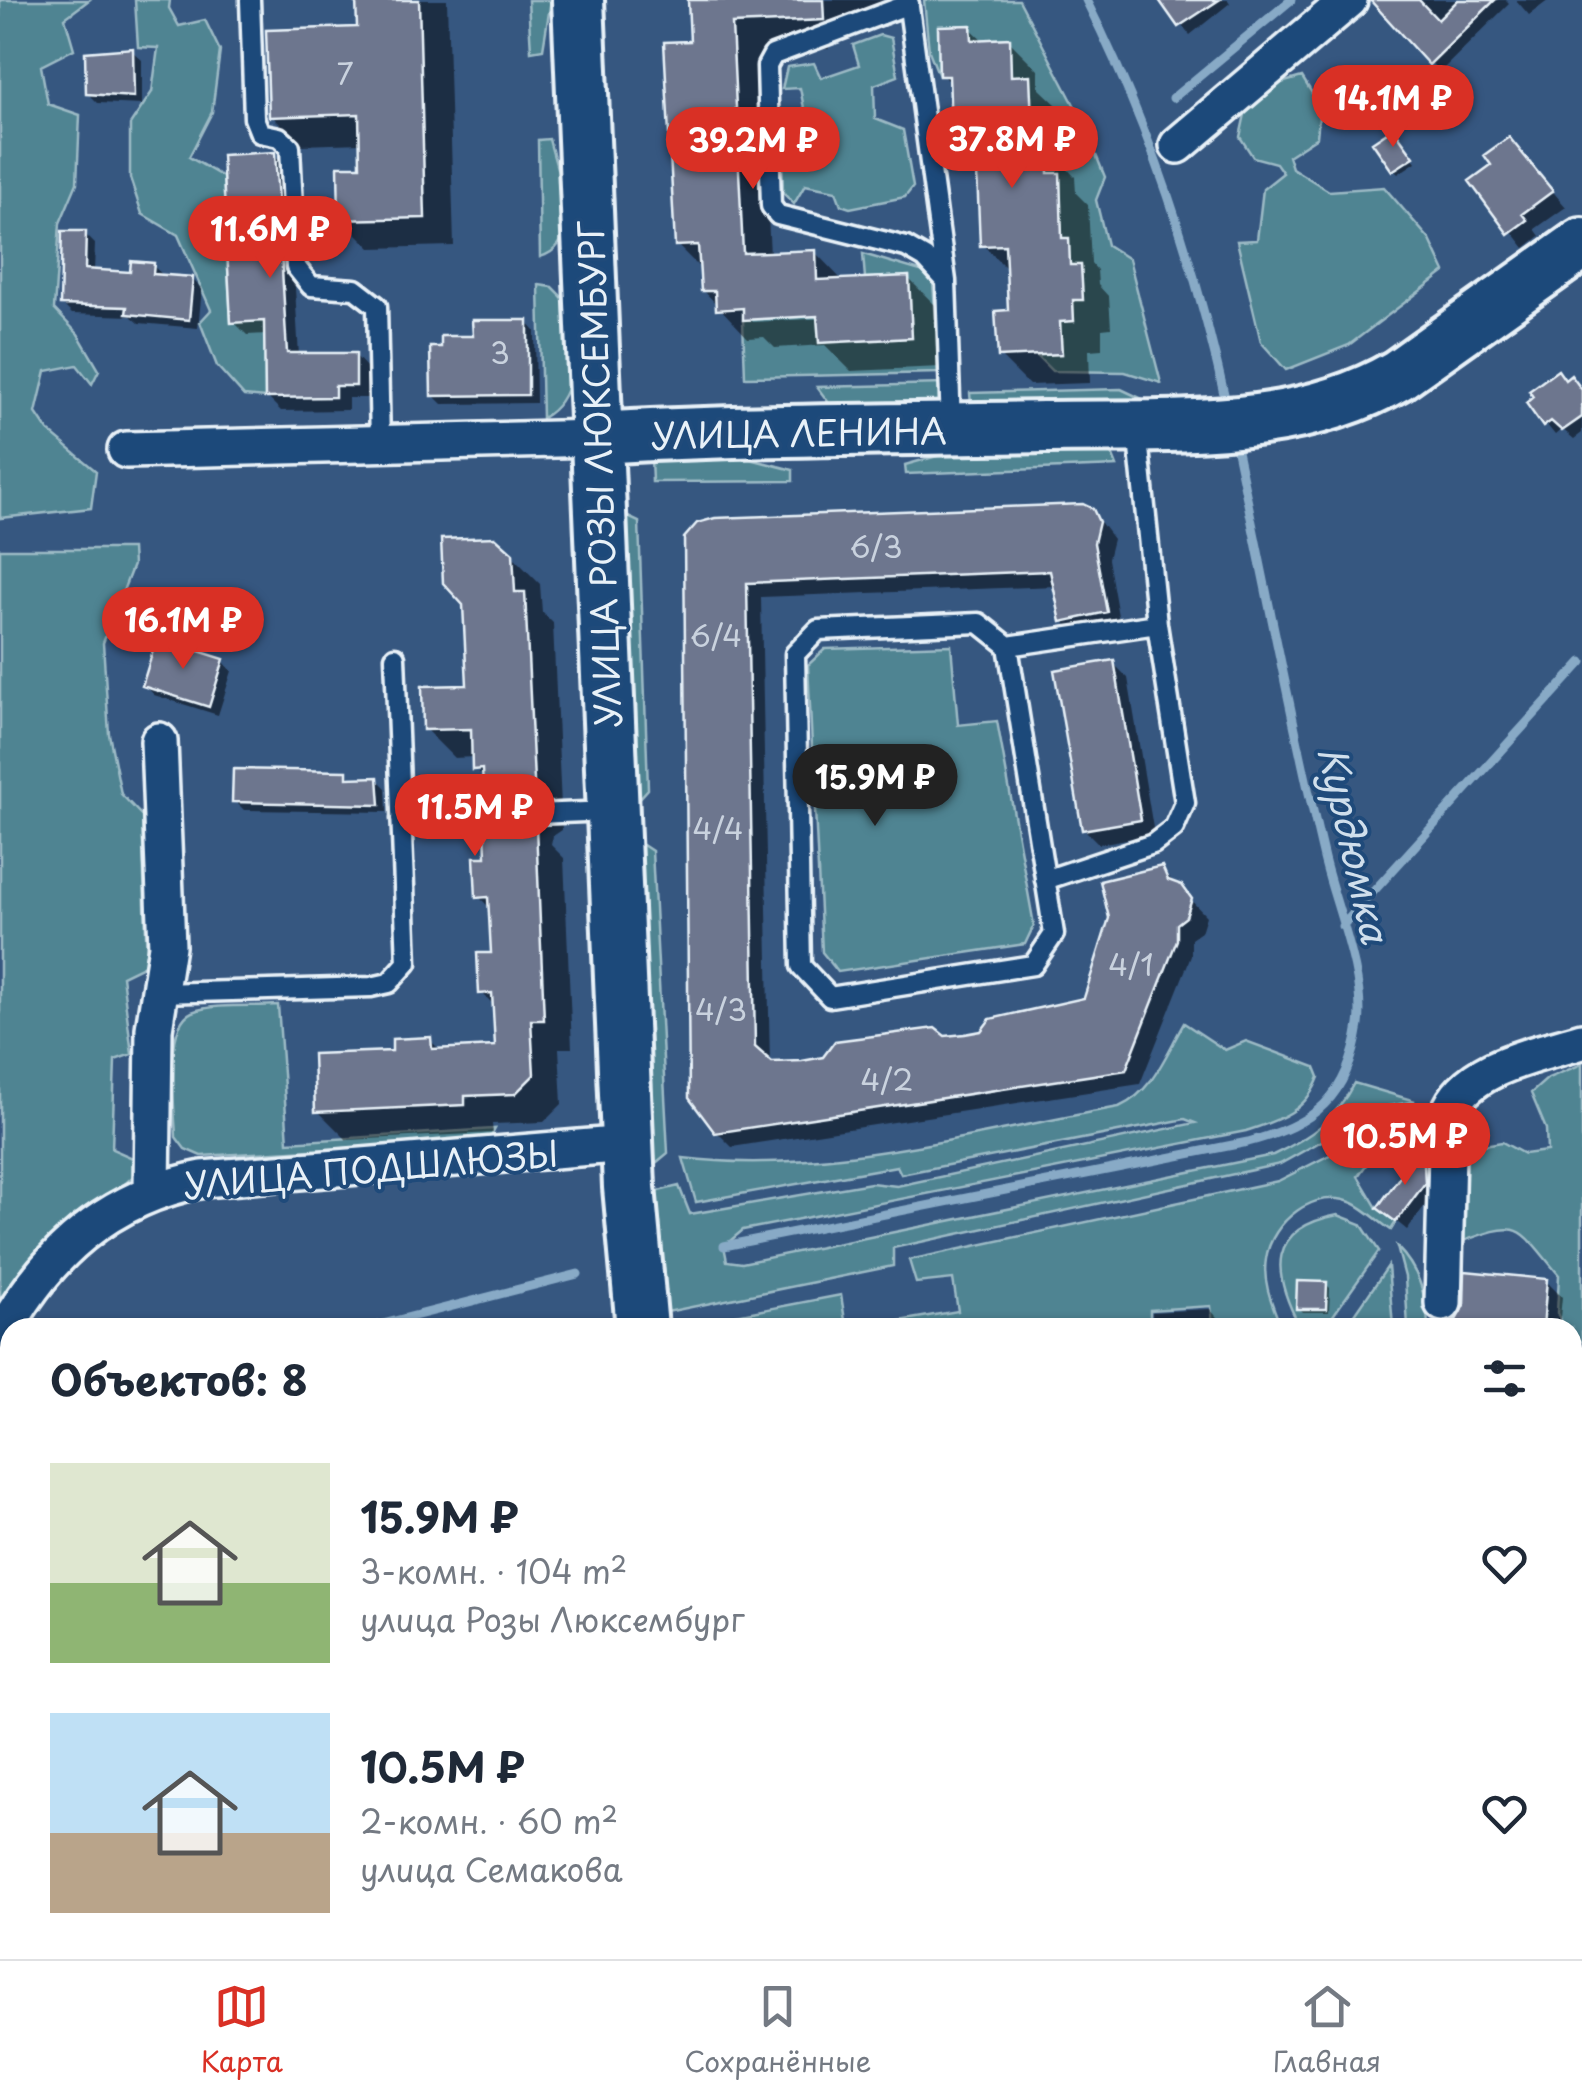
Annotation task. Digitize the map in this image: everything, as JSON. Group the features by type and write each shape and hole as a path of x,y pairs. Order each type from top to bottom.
{"main road":[{"name":"УЛИЦА РОЗЫ ЛЮКСЕМБУРГ","path":"578,0 628,1166 641,1318"},
{"name":"УЛИЦА ЛЕНИНА","path":"596,438 1278,418 1337,406 1366,394 1582,244"}],"street":[{"path":"1178,145 1348,0"},
{"name":"УЛИЦА ЛЕНИНА","path":"126,450 596,438"},
{"path":"152,1190 154,1029 167,946 159,741"},
{"path":"1444,1303 1448,1115 1454,1097 1482,1076 1582,1041"},
{"name":"УЛИЦА ПОДШЛЮЗЫ","path":"12,1318 30,1289 69,1243 118,1208 152,1190 203,1179 628,1166"}],"lane":[{"path":"250,0 254,118 260,133 278,137 290,147 296,267 311,286 354,289 368,295 377,306 380,444"},
{"path":"946,280 925,258 906,247 778,215 771,206 767,66 773,55 909,2 946,280 951,429"},
{"path":"1045,880 1153,844 1174,828 1185,802 1157,624 1154,423"},
{"path":"978,623 1008,646 1045,880 1054,934 1033,965 830,997 801,966 795,654 818,630 978,623"},
{"path":"1008,646 1157,624"},
{"path":"160,993 370,987 401,975 408,963 395,657"},
{"path":"535,814 612,811"},
{"path":"401,819 484,816"}],"green space":[{"path":"0,0 89,0 65,18 74,49 41,66 48,104 80,115 77,183 60,223 54,309 78,334 99,370 92,384 77,365 46,371 36,413 48,431 96,471 91,508 0,518"},
{"path":"135,0 170,0 169,8 179,26 205,20 220,51 212,112 189,157 223,177 231,322 265,321 265,398 244,396 217,366 200,322 211,310 178,235 142,214 130,178 130,125 152,92 158,48 138,47"},
{"path":"528,0 551,0 543,49 531,51"},
{"path":"924,0 1019,0 1080,116 1105,177 1096,200 1107,245 1129,259 1161,383 1125,372 1052,371 1036,355 1062,354 1060,322 1074,321 1073,300 1082,300 1081,265 1070,265 1050,239 1061,207 1060,173 1048,173 1047,145 1023,146 1032,114 1030,76 1011,76 1009,38 972,40 971,25 938,27 939,76 929,51"},
{"path":"880,35 891,38 898,76 874,85 875,119 903,130 913,187 905,197 850,208 841,205 836,191 805,185 794,204 783,193 781,119 805,113 800,88 782,89 787,67 814,63 821,78 859,65 853,45"},
{"path":"1302,77 1320,106 1317,137 1288,156 1292,168 1329,191 1384,187 1430,240 1445,272 1349,345 1286,370 1261,342 1237,241 1257,240 1263,189 1283,173 1276,163 1253,157 1240,137 1247,105 1281,83"},
{"path":"549,139 562,188 566,223 554,250 540,257 538,140"},
{"path":"863,254 924,272 933,283 940,373 745,377 743,320 817,316 819,343 912,338 909,276 865,278"},
{"path":"539,285 552,287 568,303 572,351 564,396 542,418"},
{"path":"945,384 937,408 835,411 817,387"},
{"path":"1121,389 1155,405 971,404 970,393"},
{"path":"973,446 1111,451 1117,466 906,474 905,465"},
{"path":"735,455 793,470 793,481 652,482 651,457"},
{"path":"628,517 639,522 648,789 639,799 621,793 616,518"},
{"path":"0,549 132,549 133,565 103,643 109,734 121,794 142,816 147,964 122,976 132,1054 115,1060 112,1149 135,1159 141,1169 33,1269 0,1318"},
{"path":"951,645 958,725 997,721 1034,925 1025,944 838,972 822,952 808,665 825,649"},
{"path":"643,845 652,851 668,1153 657,1162 639,1157 624,856"},
{"path":"278,1005 288,1142 495,1129 489,1140 201,1156 185,1149 176,1137 173,1088 174,1049 183,1020 192,1012 212,1007"},
{"path":"1184,1023 1225,1050 1246,1041 1315,1067 1319,1077 1299,1107 1246,1131 743,1230 724,1246 727,1261 742,1263 1273,1155 1321,1126 1354,1083 1415,1101 1383,1107 1280,1164 893,1248 893,1266 662,1313 650,1193 679,1186 690,1214 871,1183 897,1186 1195,1123 1185,1119 901,1174 897,1166 696,1202 683,1158 737,1162 847,1156 1119,1107 1150,1082"},
{"path":"1582,1064 1582,1318 1559,1318 1559,1275 1527,1237 1509,1229 1461,1242 1453,1176 1471,1147 1502,1142 1524,1154 1547,1151 1546,1129 1531,1093 1548,1078"},
{"path":"1399,1120 1358,1176 1377,1208 1396,1222 1391,1230 1353,1203 1339,1199 1310,1203 1297,1211 1276,1232 1266,1259 1269,1294 1278,1318 1212,1318 1211,1306 1150,1310 1150,1318 917,1318 958,1311 953,1279 916,1283 909,1260 1278,1181"},
{"path":"1338,1215 1361,1224 1379,1251 1331,1318 1296,1318 1284,1288 1282,1255 1298,1230"},
{"path":"1397,1247 1420,1284 1427,1318 1407,1318 1405,1277"},
{"path":"1388,1266 1392,1318 1352,1318"},
{"path":"841,1295 845,1318 721,1318"}],"building":[{"path":"356,0 419,0 425,218 339,220 338,166 360,166 359,114 269,117 266,30 357,27"},
{"path":"688,0 823,0 824,20 732,24 743,253 816,250 817,280 909,276 912,338 819,343 817,316 743,320 743,308 716,310 715,291 701,291 698,245 675,246 664,42 690,41"},
{"path":"1159,0 1219,0 1178,27"},
{"path":"1370,0 1419,0 1438,20 1458,0 1495,0 1429,65"},
{"path":"971,25 972,40 1010,38 1011,76 1030,75 1033,146 1047,145 1048,173 1060,173 1062,238 1069,238 1070,265 1081,265 1083,300 1073,300 1074,321 1060,322 1062,354 998,357 995,311 1008,310 1005,245 980,246 976,148 952,149 949,76 939,76 938,26"},
{"path":"133,48 134,97 86,94 85,52"},
{"path":"1393,128 1414,157 1392,171 1372,142"},
{"path":"1509,137 1553,191 1522,214 1527,220 1508,234 1469,181 1491,165 1484,155"},
{"path":"275,152 287,353 356,353 356,386 335,386 335,397 265,398 264,321 231,323 222,155"},
{"path":"62,231 86,231 85,269 130,272 131,261 154,263 153,274 193,277 189,320 126,314 127,307 60,305"},
{"path":"472,320 528,320 528,395 431,396 430,347 441,347 441,336 473,336"},
{"path":"1558,370 1565,380 1571,375 1582,390 1582,417 1562,431 1551,421 1543,427 1526,403 1533,397 1529,391"},
{"path":"1083,504 1093,509 1099,522 1094,543 1107,612 1061,622 1050,571 747,583 755,1047 772,1062 802,1061 823,1057 835,1041 935,1028 945,1036 965,1034 981,1031 990,1019 1084,998 1109,918 1100,881 1162,866 1168,880 1182,885 1192,899 1186,917 1177,924 1177,940 1126,1070 715,1133 689,1098 684,538 697,523 715,518"},
{"path":"495,537 513,553 515,592 525,592 535,802 524,807 523,815 536,826 544,1020 531,1020 534,1075 515,1094 465,1096 465,1105 315,1112 313,1054 392,1051 392,1039 431,1037 432,1049 495,1046 492,993 479,994 477,953 491,953 488,897 476,898 474,857 486,857 485,828 494,823 496,815 484,804 482,769 472,770 471,729 423,730 422,686 467,685 463,605 443,583 441,539"},
{"path":"157,638 224,659 209,707 142,686"},
{"path":"1114,660 1141,820 1082,830 1054,670"},
{"path":"233,769 347,771 347,778 378,777 380,805 232,802"},
{"path":"1423,1145 1425,1183 1396,1222 1377,1208"},
{"path":"1465,1271 1547,1279 1544,1318 1457,1318 1464,1305"},
{"path":"1297,1281 1327,1282 1326,1309 1296,1309"}],"waterway":[{"name":"Курдюмка","path":"1086,0 1131,98 1169,199 1201,302 1227,407"},
{"path":"1173,98 1291,0"},
{"name":"Курдюмка","path":"724,1246 1248,1142 1310,1116 1337,1089 1354,1050 1359,1025 1358,984 1311,802 1234,437"},
{"path":"1342,926 1582,662"},
{"name":"Курдюмка","path":"406,1318 578,1274"}]}
